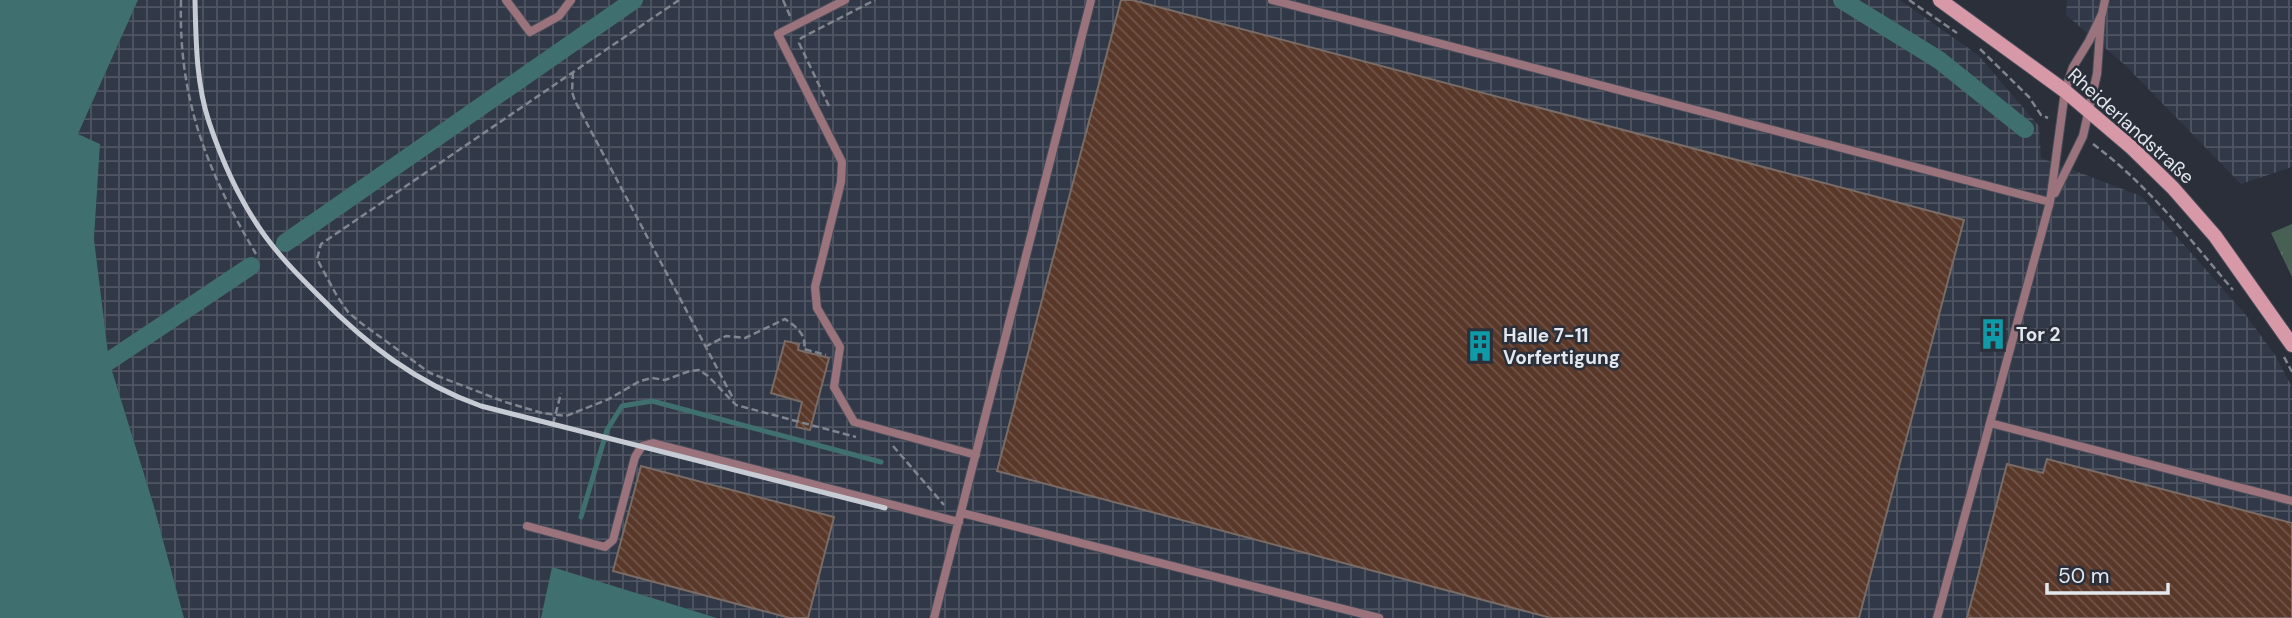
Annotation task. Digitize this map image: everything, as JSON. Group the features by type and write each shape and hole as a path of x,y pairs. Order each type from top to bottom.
{"main road":[{"name":"Rheiderlandstraße","path":"1940,0 2066,91 2173,188 2215,236 2287,350"}],"lane":[{"path":"506,0 530,32 559,16 571,0"},
{"path":"845,0 778,34 842,162 841,182 815,287 817,308 840,347 834,387 854,422 976,455"},
{"path":"934,618 1091,0"},
{"path":"1272,0 2050,202"},
{"path":"2050,202 2083,136 2097,74 2105,0"},
{"path":"1937,618 2050,202 2059,123 2066,91 2073,67 2102,14"},
{"path":"1990,423 2292,501"},
{"path":"527,526 605,547 614,540 635,457 642,446 653,443 1379,618"}],"path":[{"path":"181,0 185,74 201,143 226,201 256,254"},
{"path":"679,0 321,244 317,259 348,312 405,357 430,373 505,402 566,416 585,410 640,380 665,380 690,370 699,370 736,405 867,440"},
{"path":"833,113 799,43 801,38 875,0"},
{"path":"1909,0 1966,39"},
{"path":"1978,47 2029,97 2041,115 2059,123"},
{"path":"573,72 572,92 575,101 736,405"},
{"path":"2083,136 2122,165 2162,206 2235,293"},
{"path":"705,347 726,337 745,338 785,319 798,328 805,343 804,349 838,358"},
{"path":"2287,350 2292,372"},
{"path":"553,424 561,393"},
{"path":"893,446 960,518"}],"shaded area":[{"path":"0,0 138,0 78,134 100,144 94,239 109,361 153,503 184,618 0,618"},
{"path":"138,0 1900,0 1978,55 2039,126 2041,158 2141,196 2245,314 2275,355 2292,387 2292,618 718,618 553,568 541,618 184,618 153,503 109,361 94,239 100,144 78,134"},
{"path":"2067,0 2292,0 2292,167 2241,184 2125,65 2066,15"},
{"path":"552,567 717,618 541,618"}],"green space":[{"path":"2292,224 2292,277 2271,233"}],"building":[{"name":"Halle 7-11 Vorfertigung","path":"1121,0 1132,0 1964,220 1859,618 1551,618 997,471"},
{"path":"785,341 799,344 798,350 829,358 810,430 796,427 802,402 771,393"},
{"path":"2047,459 2292,523 2292,618 1967,618 2007,464 2043,473"},
{"path":"641,466 834,517 808,618 790,618 613,571"}],"waterway":[{"path":"285,243 634,0"},
{"path":"1842,0 1939,60 2025,129"},
{"path":"90,371 251,266"},
{"path":"581,517 607,430 622,406 652,401 881,462"}],"railway":[{"path":"195,0 201,92 220,152 240,196 265,236 291,267 337,314 393,360 435,386 481,406 885,508"}],"place":[{"name":"Tor 2","path":"1993,334"},
{"name":"Halle 7-11 Vorfertigung","path":"1480,346"}]}
